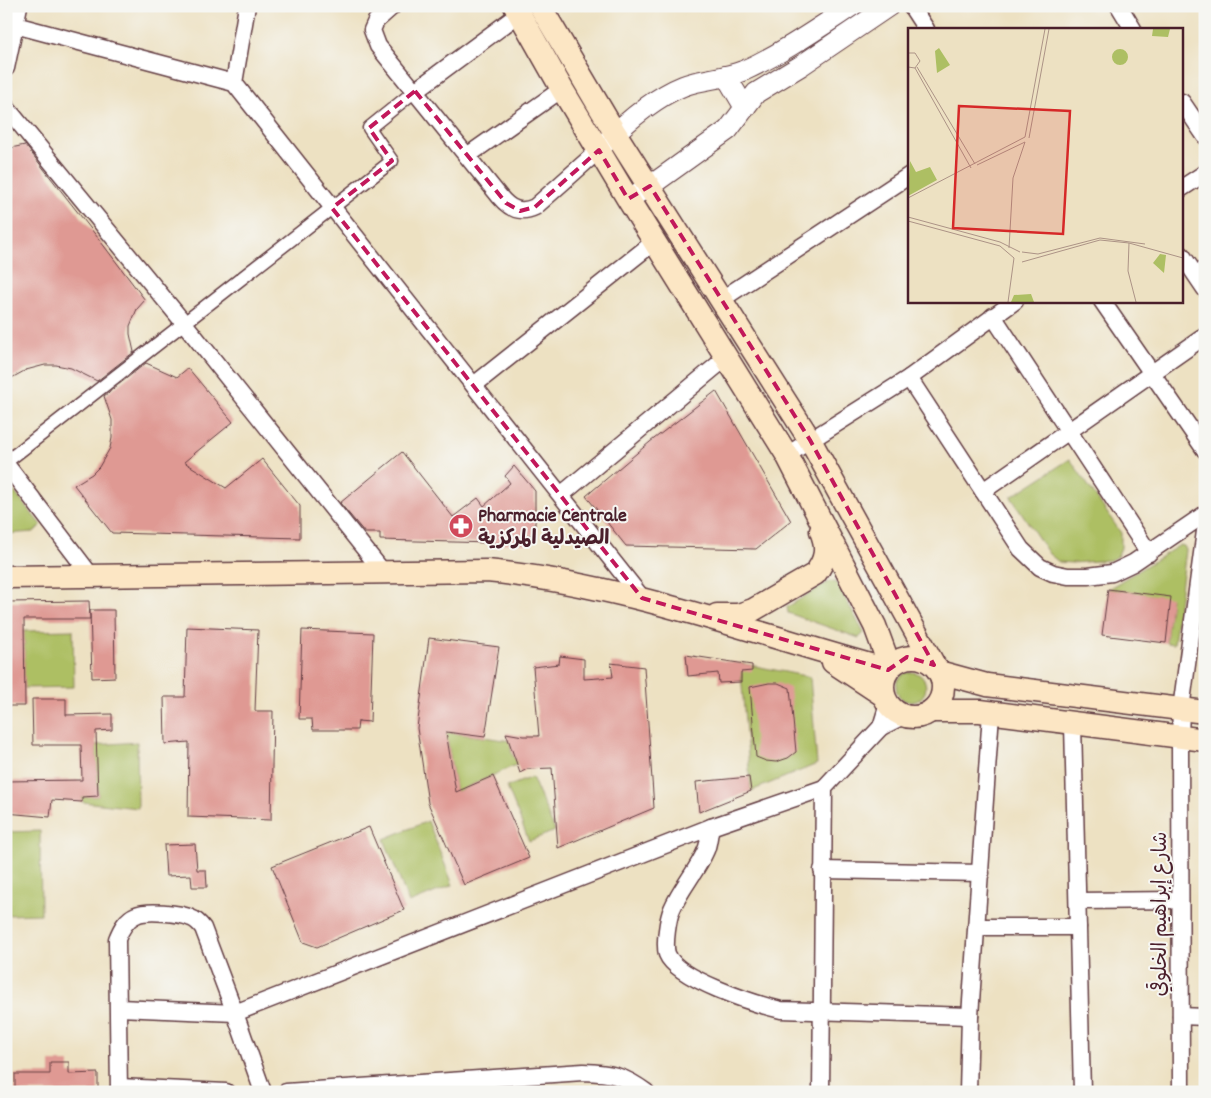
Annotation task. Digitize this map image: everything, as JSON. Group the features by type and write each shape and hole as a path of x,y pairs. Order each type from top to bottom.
{"main road":[{"path":"531,8 562,89 654,242 788,455 875,626 889,668"},
{"path":"531,8 650,186 810,440 936,668 942,680 942,697 932,711 923,716 913,718 891,705 816,650"},
{"path":"700,614 738,615 753,610 815,574 822,565 826,554 826,542 809,497"},
{"path":"6,577 488,570 524,574 642,598 816,650 889,668"},
{"path":"891,705 882,686 889,668 897,661 906,657 916,657 926,660 936,668 987,685 1205,712"},
{"path":"932,711 991,713 1205,740"}],"street":[{"path":"6,68 19,6"},
{"path":"234,83 247,6"},
{"path":"393,6 376,21 372,30 378,46 506,203 520,211 528,210 535,206 642,110 683,86 726,76 751,67 852,6"},
{"path":"628,199 650,186 728,130 756,93 802,65 889,6"},
{"path":"911,6 925,28"},
{"path":"1119,6 1127,26"},
{"path":"92,577 6,463 392,161 370,128 415,91 531,8"},
{"path":"15,25 234,83 642,598"},
{"path":"726,76 745,108"},
{"path":"467,156 562,89"},
{"path":"1184,105 1205,136"},
{"path":"6,107 184,323 383,572"},
{"path":"1184,187 1205,172"},
{"path":"722,299 908,176"},
{"path":"474,385 654,242"},
{"path":"1184,258 1205,289"},
{"path":"788,455 909,378 1014,302"},
{"path":"1103,302 1205,450"},
{"path":"993,316 1149,553"},
{"path":"983,490 1153,374 1205,336"},
{"path":"560,495 727,356"},
{"path":"909,378 1021,549 1040,567 1053,573 1068,576 1112,573 1149,553 1205,514"},
{"name":"شارع إبراهيم الخلوقي","path":"1181,1092 1181,709 1200,590 1205,531"},
{"path":"119,1008 235,1013 711,827 824,788 882,727 891,705"},
{"path":"968,1092 970,1016 991,713"},
{"path":"1074,724 1082,1092"},
{"path":"821,1092 824,788"},
{"path":"711,827 707,848 671,910 667,933 667,953 676,966 694,978 760,1005 781,1010 970,1016"},
{"path":"822,870 981,873"},
{"path":"1078,901 1180,900"},
{"path":"226,1092 119,1090 117,939 127,921 136,914 146,912 184,915 193,918 203,928 263,1092"},
{"path":"977,928 1078,927"},
{"path":"1181,1016 1205,1017"},
{"path":"286,1092 583,1072 616,1075 646,1092"}],"highlighted area":[{"path":"415,91 506,203 520,211 535,207 599,150 628,199 650,186 810,440 934,665 907,657 888,670 642,598 332,208 392,161 369,128"}],"green space":[{"path":"1070,459 1121,533 1121,548 1117,557 1110,560 1072,563 1059,562 1049,554 1011,497"},
{"path":"6,482 41,525 34,532 6,534"},
{"path":"1180,545 1184,546 1186,550 1174,644 1166,643 1171,598 1108,589"},
{"path":"830,581 837,583 864,633 859,638 788,613 787,607"},
{"path":"73,630 74,687 24,688 24,631"},
{"path":"740,663 810,677 817,764 751,791"},
{"path":"911,672 917,673 925,681 925,693 917,701 911,702 905,701 897,693 896,687 897,681 905,673"},
{"path":"446,732 512,741 512,754 520,763 456,792"},
{"path":"137,742 138,808 82,802 82,797 98,796 96,745"},
{"path":"532,777 555,831 529,841 507,787"},
{"path":"428,821 453,885 409,903 384,839"},
{"path":"40,831 41,914 6,915 6,832"}],"building":[{"path":"25,145 145,300 137,309 130,326 134,352 97,381 71,368 45,365 26,370 6,381 6,149"},
{"path":"146,363 177,377 188,368 233,422 184,462 226,488 262,459 300,506 300,538 112,533 74,485 92,474 99,467 110,448 112,420 104,396"},
{"path":"716,391 791,521 756,549 626,546 586,496 650,442"},
{"path":"402,452 453,517 478,498 484,506 510,483 505,476 514,466 535,491 535,535 526,535 527,544 380,540 380,533 365,533 340,503"},
{"path":"1108,589 1171,597 1166,643 1102,635"},
{"path":"89,601 90,619 24,619 25,706 6,706 6,602"},
{"path":"90,610 114,610 115,677 92,678"},
{"path":"187,627 258,630 255,711 273,711 271,820 188,817 189,742 165,744 164,697 185,697"},
{"path":"302,630 373,633 370,722 358,721 357,730 313,730 312,719 299,719"},
{"path":"429,638 499,647 485,737 446,732 456,792 493,776 529,858 464,885 428,803 417,728"},
{"path":"686,655 752,665 752,671 741,672 741,682 719,683 718,673 688,676"},
{"path":"560,656 584,659 584,679 613,677 611,663 644,667 654,808 558,848 552,768 527,769 520,773 506,733 539,736 533,667 559,664"},
{"path":"778,683 790,688 796,752 788,758 776,762 756,757 750,687"},
{"path":"32,699 66,699 66,715 112,714 112,730 96,731 98,796 82,797 82,802 52,800 50,817 6,813 6,781 82,780 81,745 33,745"},
{"path":"749,777 751,791 699,812 696,782"},
{"path":"369,827 404,910 317,947 303,942 272,866"},
{"path":"195,844 197,870 206,870 207,887 192,887 191,875 166,876 164,845"},
{"path":"50,1062 69,1062 69,1074 98,1073 98,1092 15,1092 15,1074 50,1074"}],"place":[{"name":"Pharmacie Centrale الصيدلية المركزية","path":"461,526"}]}
